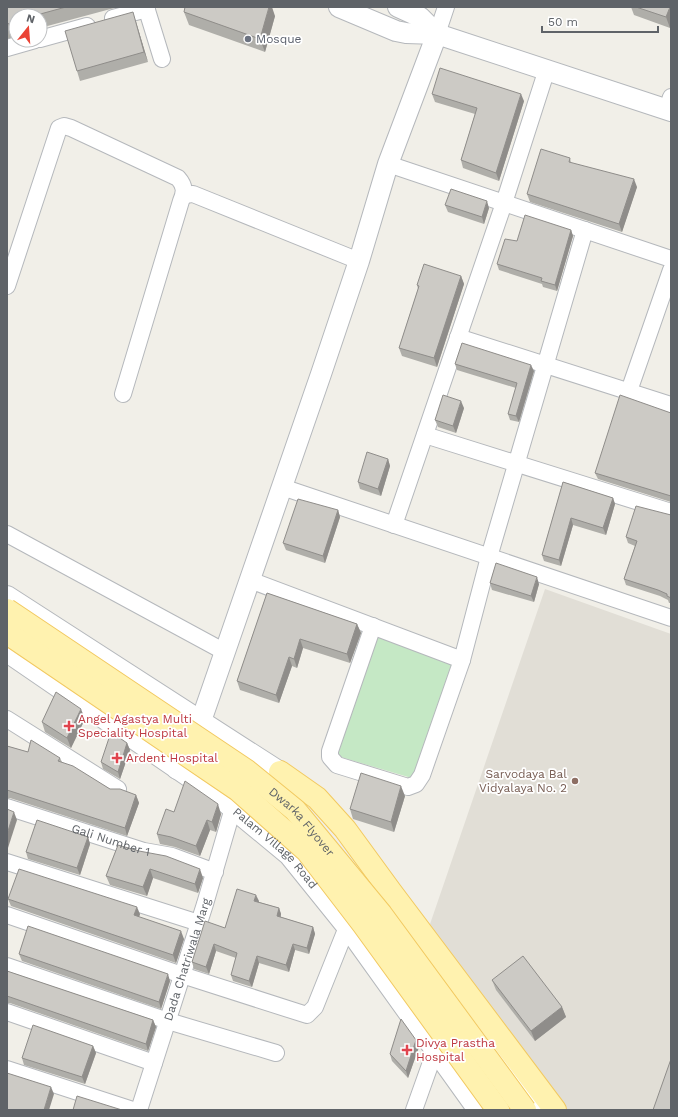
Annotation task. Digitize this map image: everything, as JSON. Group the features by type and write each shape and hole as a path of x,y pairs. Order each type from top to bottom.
{"main road":[{"name":"Dwarka Flyover","path":"7,610 247,771 295,810 381,914 525,1110"},
{"name":"Dwarka Flyover","path":"7,633 238,790 307,851 363,924 498,1110"},
{"path":"280,772 317,798 345,829 390,892 555,1110"}],"street":[{"path":"339,7 396,31 406,33 437,34 547,69 670,105"},
{"path":"398,7 420,17 437,34"},
{"path":"177,769 202,721 359,261 388,164 446,7"},
{"path":"48,37 147,8 162,59"},
{"path":"394,525 504,203 547,69"},
{"path":"7,286 57,130 61,126 71,128 172,174 182,182 184,195 123,394"},
{"path":"388,164 671,259"},
{"path":"184,195 194,194 359,261"},
{"path":"373,626 330,751 330,756 338,765 408,787 416,784 422,775 462,660 489,557 517,464 544,365 585,230"},
{"path":"629,391 671,270"},
{"path":"458,337 671,405"},
{"path":"425,435 671,512"},
{"path":"282,487 671,618"},
{"path":"7,534 225,652"},
{"path":"250,580 462,660"},
{"path":"7,596 280,772 340,833 538,1110"},
{"name":"Palam Village Road","path":"7,652 233,808 289,855 347,927 436,1050 474,1108"},
{"path":"7,719 118,789"},
{"name":"Gali Number 1","path":"7,807 144,851 172,856 214,872"},
{"name":"Dada Chatriwala Marg","path":"139,1110 199,923 233,808"},
{"path":"7,862 199,923"},
{"path":"7,914 182,975 307,1015 315,1008 347,927"},
{"path":"7,966 168,1020 276,1053"},
{"path":"7,1012 154,1062"},
{"path":"414,1110 436,1050"},
{"path":"7,1069 133,1110"}],"shaded area":[{"name":"Sarvodaya Bal Vidyalaya No. 2","path":"545,589 671,634 671,1110 565,1110 429,927"}],"green space":[{"path":"375,632 454,663 415,779 334,755"}],"building":[{"path":"7,7 66,7 48,12 48,8 8,8 7,24"},
{"path":"185,7 269,7 260,39 184,12"},
{"path":"636,7 670,7 666,17"},
{"path":"133,12 144,52 77,71 65,31"},
{"path":"440,68 521,94 496,173 461,160 477,108 432,94"},
{"path":"541,149 570,158 569,162 634,179 619,224 527,194"},
{"path":"451,189 487,201 482,217 445,205"},
{"path":"525,215 571,230 555,285 541,281 542,278 497,264 505,239 517,241"},
{"path":"424,264 461,276 434,358 399,348 419,286 417,285"},
{"path":"462,343 531,365 516,416 508,414 517,383 455,364"},
{"path":"443,395 461,401 453,426 435,420"},
{"path":"620,395 671,413 671,496 595,473"},
{"path":"367,452 388,459 378,489 358,482"},
{"path":"563,482 613,498 603,528 571,518 559,560 542,555"},
{"path":"298,499 338,510 323,556 283,543"},
{"path":"636,506 671,515 671,598 667,596 667,594 658,590 624,579 637,541 626,537"},
{"path":"496,563 537,577 531,596 490,583"},
{"path":"267,593 357,624 347,654 300,639 294,659 289,657 276,695 237,681"},
{"path":"56,692 81,709 67,738 42,722"},
{"path":"111,732 127,743 118,772 101,762"},
{"path":"31,740 60,758 58,761 73,766 110,789 120,789 136,795 125,828 7,790 7,746 28,752"},
{"path":"361,773 401,786 391,822 350,809"},
{"path":"185,781 218,804 212,822 207,820 196,846 171,837 157,834 166,809 174,812"},
{"path":"7,809 14,812 7,834"},
{"path":"37,820 88,837 77,868 26,852"},
{"path":"118,845 166,856 200,869 195,884 150,869 143,887 106,876"},
{"path":"19,869 137,907 134,915 181,931 173,955 8,899"},
{"path":"237,889 256,895 254,901 279,908 277,916 313,927 307,948 293,944 286,965 257,956 249,981 231,975 237,953 214,944 206,967 192,962 205,921 225,928"},
{"path":"28,926 168,974 159,1002 19,954"},
{"path":"523,956 562,1007 531,1031 492,980"},
{"path":"7,971 153,1020 146,1044 7,996"},
{"path":"401,1019 416,1040 406,1071 390,1054"},
{"path":"33,1025 93,1046 82,1077 22,1058"},
{"path":"671,1059 671,1110 653,1110"},
{"path":"7,1073 51,1087 44,1110 7,1110"},
{"path":"77,1096 122,1110 73,1110"}],"place":[{"name":"Mosque","path":"248,39"},
{"name":"Angel Agastya Multi Speciality Hospital","path":"69,726"},
{"name":"Ardent Hospital","path":"117,758"},
{"name":"Sarvodaya Bal Vidyalaya No. 2","path":"575,781"},
{"name":"Divya Prastha Hospital","path":"407,1050"}]}
